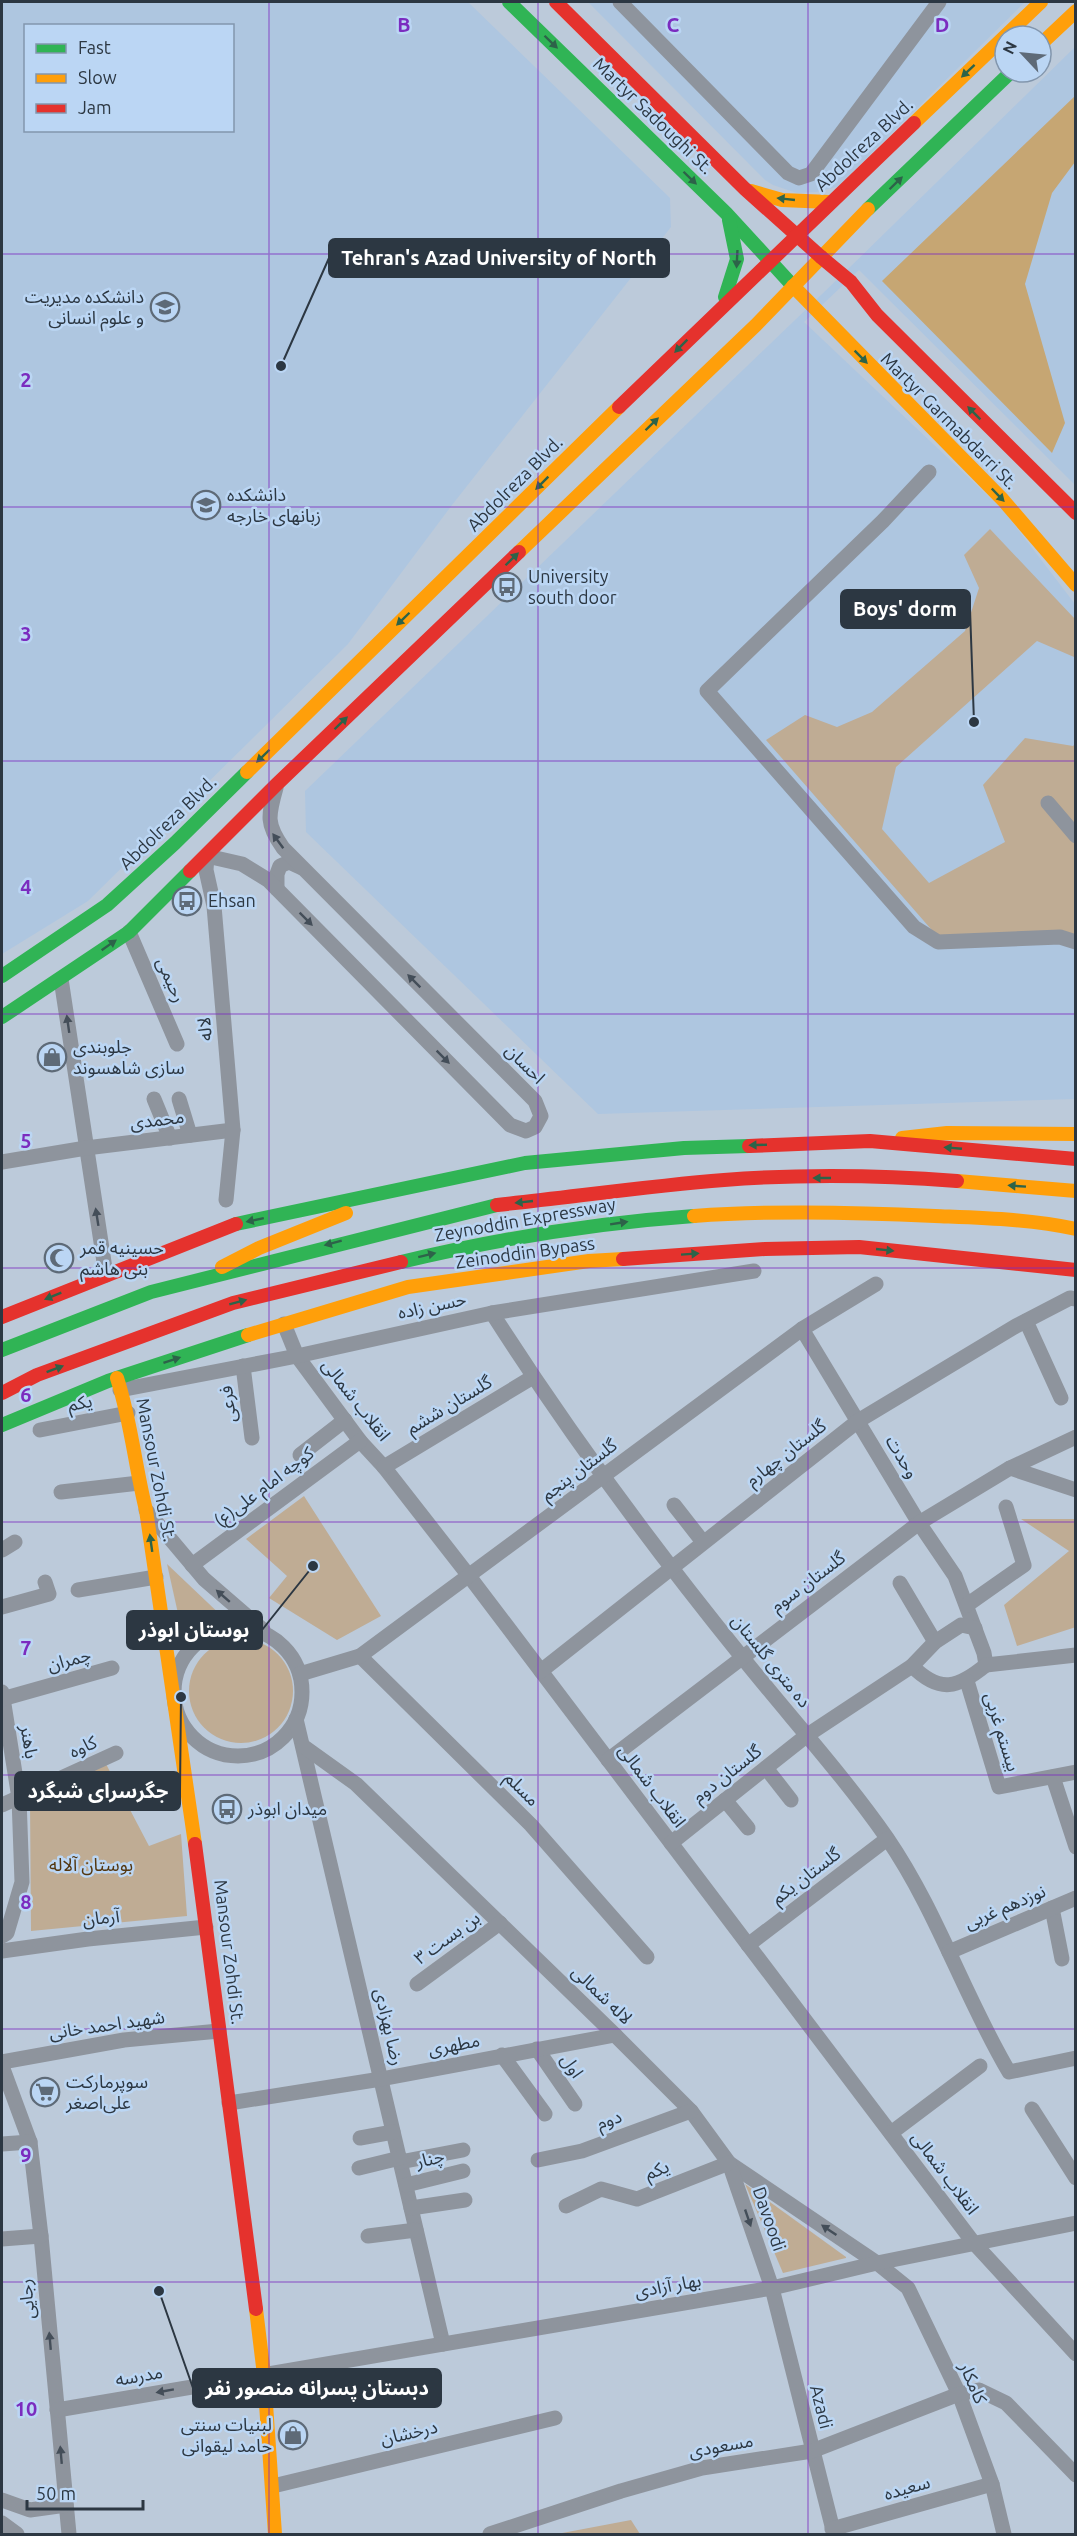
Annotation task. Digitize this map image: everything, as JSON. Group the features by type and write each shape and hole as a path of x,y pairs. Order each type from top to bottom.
{"main road":[{"name":"Martyr Sadoughi St.","path":"509,2 726,213 770,259"},
{"name":"Martyr Sadoughi St.","path":"556,2 794,236"},
{"name":"Abdolreza Blvd.","path":"2,976 107,905 175,843 770,259 1041,2"},
{"path":"1053,33 1076,11"},
{"path":"2,1017 129,932 276,785 999,84"},
{"path":"745,189 782,200 829,202"},
{"path":"723,305 738,267 738,247 726,213"},
{"name":"Martyr Garmabdarri St.","path":"794,236 851,282 877,315 1076,513"},
{"name":"Martyr Garmabdarri St.","path":"770,259 793,286 1003,500 1076,585"},
{"path":"2,1317 236,1224 525,1163 684,1148 870,1141 947,1133 1076,1134"},
{"path":"870,1141 1076,1159"},
{"path":"201,1278 259,1248 327,1219 456,1177"},
{"name":"Zeynoddin Expressway","path":"2,1350 151,1292 486,1206 724,1180 789,1178 913,1178 1076,1191"},
{"name":"Zeynoddin Expressway","path":"2,1393 37,1375 233,1303 488,1242 635,1220 764,1211 860,1212 1018,1220 1076,1228"},
{"name":"Zeinoddin Bypass","path":"2,1425 284,1324 408,1287 589,1261 765,1249 859,1247 1076,1270"},
{"name":"Mansour Zohdi St.","path":"118,1384 128,1413 139,1483 146,1510 206,1927 264,2375 275,2535"}],"street":[{"path":"620,2 788,173 799,178 811,174 939,2"},
{"path":"929,472 883,521 707,692 914,927 938,942 1060,937 1076,942"},
{"name":"احسان","path":"207,856 242,864 268,880 510,1125 526,1131 535,1127 541,1116 535,1101 283,848 271,831 270,813 276,785"},
{"path":"1048,803 1076,836"},
{"name":"لاله","path":"207,856 206,870 214,906 233,1130 226,1200"},
{"path":"277,889 277,874 280,866 290,862 302,868"},
{"name":"رحیمی","path":"129,932 177,1044"},
{"path":"61,979 105,1275"},
{"path":"154,1099 170,1138"},
{"path":"179,1100 190,1135"},
{"name":"محمدی","path":"2,1162 86,1148 233,1130"},
{"name":"حسن زاده","path":"118,1384 297,1356 492,1312 754,1271"},
{"name":"گلستان پنجم","path":"300,1674 360,1656 802,1329 876,1284"},
{"name":"گلستان چهارم","path":"541,1671 671,1566 858,1422 1026,1320 1070,1298 1076,1299"},
{"name":"ده متری گلستان","path":"492,1312 533,1377 671,1566 887,1839 949,1952 995,2049 1009,2072 1076,2058"},
{"path":"1026,1320 1061,1398"},
{"name":"انقلاب شمالی","path":"284,1324 297,1356 360,1440 384,1467 469,1576 973,2242 1076,2354"},
{"name":"وحدت","path":"802,1329 919,1523 955,1576 986,1665"},
{"name":"فرعی","path":"243,1366 252,1438"},
{"name":"گلستان ششم","path":"384,1467 533,1377"},
{"name":"یکم","path":"40,1430 128,1413"},
{"path":"300,1455 345,1420"},
{"name":"گلستان سوم","path":"608,1760 919,1523 1010,1468 1076,1437"},
{"name":"کوچه امام علی(ع)","path":"192,1565 360,1440"},
{"path":"1010,1468 1076,1490"},
{"path":"62,1492 139,1483"},
{"path":"674,1505 703,1542"},
{"path":"967,1605 1024,1564 1006,1507"},
{"path":"146,1510 204,1579 268,1634 287,1651 300,1674 302,1696 297,1719 287,1734 274,1746 258,1754 241,1757 224,1756 207,1750 183,1726 174,1705 174,1689 182,1662 191,1646 204,1636 219,1629 236,1627 268,1634"},
{"path":"2,1550 15,1542"},
{"path":"78,1590 156,1577"},
{"path":"2,1607 49,1594 45,1582"},
{"path":"900,1582 935,1642"},
{"name":"گلستان دوم","path":"671,1843 806,1736 912,1666 935,1642 961,1625 975,1629"},
{"path":"912,1666 928,1680 941,1685 967,1681 986,1665 1076,1654"},
{"name":"مسلم","path":"360,1656 531,1826 647,1957"},
{"name":"چمران","path":"2,1696 112,1668"},
{"name":"بیستم غربی","path":"967,1681 999,1787 1076,1772"},
{"name":"باهنر","path":"2,1696 19,1798 22,1882 7,1933 2,1936"},
{"name":"رضا بهزادی","path":"297,1719 443,2344"},
{"name":"لاله شمالی","path":"303,1746 356,1784 615,2035 691,2111 729,2163 877,2263"},
{"name":"کاوه","path":"2,1805 116,1753"},
{"path":"766,1768 792,1800"},
{"path":"1053,1777 1076,1847"},
{"path":"725,1800 748,1828"},
{"name":"گلستان یکم","path":"748,1945 887,1839"},
{"name":"نوزدهم غربی","path":"949,1952 1076,1898"},
{"path":"1052,1908 1062,1959"},
{"name":"بن بست ۳","path":"417,1984 500,1923"},
{"name":"آرمان","path":"2,1952 88,1939 206,1927"},
{"name":"شهید احمد خانی","path":"2,2064 124,2040 219,2031"},
{"name":"مطهری","path":"229,2103 381,2079 615,2035"},
{"name":"اول","path":"537,2049 575,2104"},
{"path":"502,2055 545,2114"},
{"name":"رجایی","path":"2,2064 30,2142 69,2535"},
{"path":"891,2133 980,2066"},
{"path":"1032,2109 1076,2178"},
{"name":"دوم","path":"538,2160 582,2151 691,2111"},
{"path":"360,2138 393,2132"},
{"path":"2,2144 30,2142"},
{"path":"360,2168 463,2150"},
{"name":"یکم","path":"566,2206 601,2189 637,2199 729,2163"},
{"name":"Davoodi","path":"729,2163 772,2288"},
{"name":"چنار","path":"406,2185 464,2171"},
{"path":"411,2208 465,2200"},
{"name":"بهار آزادی","path":"264,2375 772,2288 973,2242 1076,2223"},
{"path":"368,2236 416,2230"},
{"path":"2,2239 41,2236"},
{"name":"کامکار","path":"877,2263 908,2288 959,2394 992,2484 1004,2535"},
{"name":"Azadi","path":"772,2288 833,2532"},
{"name":"مدرسه","path":"57,2410 264,2375"},
{"path":"959,2394 979,2391 1006,2403 1076,2475"},
{"name":"مسعودی","path":"490,2535 621,2491 702,2468 812,2451 959,2394"},
{"name":"درخشان","path":"273,2486 555,2418"},
{"name":"سعیده","path":"833,2532 992,2484"},
{"path":"2,2500 30,2510 66,2505"},
{"path":"2,2523 17,2535"}],"shaded area":[{"path":"2,2 468,2 670,198 671,227 452,505 348,644 88,901 2,954"},
{"path":"588,2 1025,2 1003,24 993,24 993,33 837,187 816,192 797,193 765,180"},
{"path":"1075,47 1075,485 859,270 804,322 1003,510 1075,604 1075,1099 598,1114 306,832 305,791 1037,84 1053,84 1053,69"},
{"path":"1075,96 1075,162 1052,193 1025,284 1065,423 1052,453 882,281"}],"green space":[{"path":"990,529 1075,619 1075,655 1074,657 1037,641 896,767 882,829 929,883 1005,842 983,785 1025,738 1073,746 1075,744 1075,942 937,936 766,740 805,715 837,727 872,712 965,631 979,588 964,555"},
{"path":"304,1496 381,1616 337,1640 269,1598 287,1576 246,1539"},
{"path":"1021,1519 1075,1519 1076,1627 1017,1646 1004,1605 1069,1551"},
{"path":"167,1564 227,1621 185,1645"},
{"path":"241,1639 261,1643 278,1654 289,1671 293,1691 289,1711 278,1728 261,1739 241,1743 221,1739 204,1728 193,1711 189,1691 193,1671 204,1654 221,1643"},
{"name":"بوستان آلاله","path":"106,1764 149,1846 181,1834 187,1916 31,1931 30,1799"},
{"path":"745,2184 846,2257 846,2258 783,2273"},
{"path":"631,2520 640,2534 557,2534"}],"traffic: fast":[{"path":"509,2 726,213 793,286"},
{"path":"868,209 998,84"},
{"path":"725,297 737,259 729,220"},
{"path":"2,976 107,905 175,843 247,772"},
{"path":"2,1017 129,932 190,871"},
{"path":"236,1224 525,1163 684,1148 749,1146"},
{"path":"2,1350 151,1292 497,1205"},
{"path":"401,1262 546,1233 694,1216"},
{"path":"2,1425 108,1381 248,1335"}],"traffic: slow":[{"path":"914,123 1041,2"},
{"path":"1053,33 1076,11"},
{"path":"751,191 782,200 829,202"},
{"path":"519,552 756,325 868,209"},
{"path":"793,286 1003,500 1076,585"},
{"path":"247,772 619,407"},
{"path":"902,1138 947,1133 1076,1134"},
{"path":"957,1181 1076,1191"},
{"path":"694,1216 784,1212 875,1213 1006,1219 1076,1229"},
{"path":"222,1267 259,1248 346,1213"},
{"path":"248,1335 408,1287 589,1261 623,1259"},
{"path":"117,1378 146,1510 195,1844"},
{"path":"256,2309 264,2375 275,2534"}],"traffic: jam":[{"path":"556,2 745,189 821,257"},
{"path":"619,407 914,123"},
{"path":"821,257 851,282 877,315 1076,513"},
{"path":"190,871 276,785 519,552"},
{"path":"749,1146 870,1141 1076,1159"},
{"path":"497,1205 667,1185 753,1178 840,1176 957,1181"},
{"path":"2,1317 236,1224"},
{"path":"623,1259 765,1249 859,1247 1076,1270"},
{"path":"2,1393 37,1375 233,1303 401,1262"},
{"path":"195,1844 256,2309"}],"place":[{"name":"دانشکده مدیریت و علوم انسانی","path":"165,307"},
{"name":"Tehran's Azad University of North","path":"281,366"},
{"name":"دانشکده زبانهای خارجه","path":"206,505"},
{"name":"University south door","path":"507,587"},
{"name":"Boys' dorm","path":"974,722"},
{"name":"Ehsan","path":"187,901"},
{"name":"جلوبندی سازی شاهسوند","path":"52,1057"},
{"name":"حسینیه قمر بنی هاشم","path":"59,1258"},
{"name":"بوستان ابوذر","path":"313,1566"},
{"name":"جگرسرای شبگرد","path":"181,1697"},
{"name":"میدان ابوذر","path":"227,1809"},
{"name":"سوپرمارکت علی‌اصغر","path":"45,2092"},
{"name":"دبستان پسرانه منصور نفر","path":"159,2291"},
{"name":"لبنیات سنتی حامد لیقوانی","path":"293,2435"}]}
